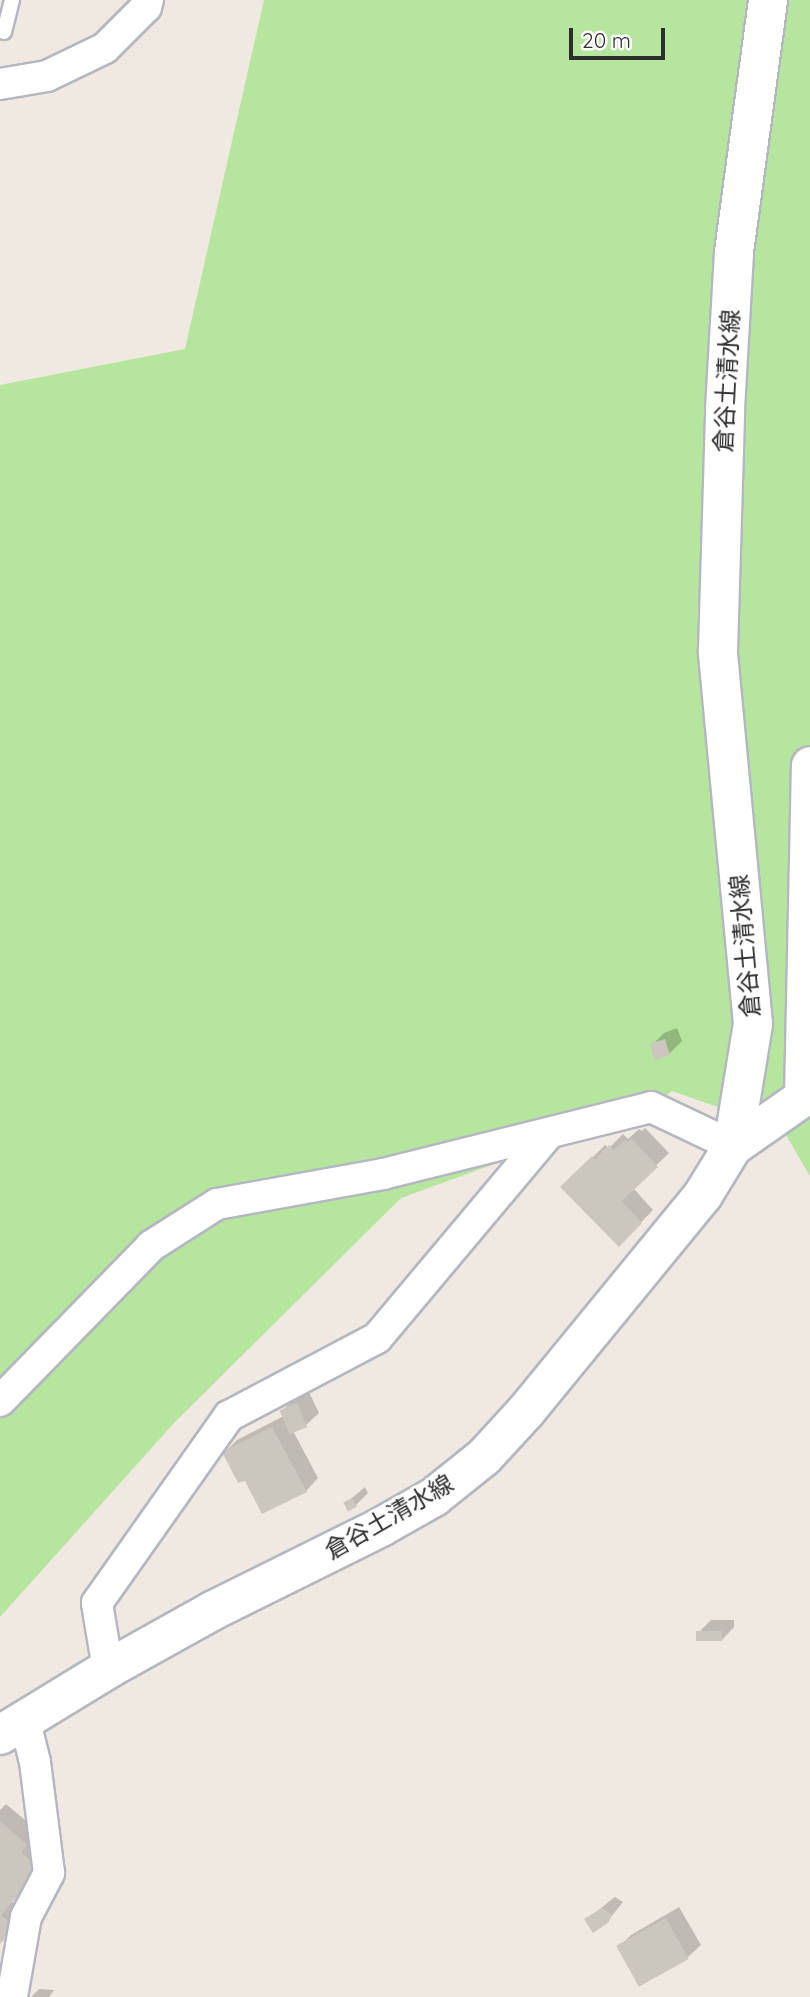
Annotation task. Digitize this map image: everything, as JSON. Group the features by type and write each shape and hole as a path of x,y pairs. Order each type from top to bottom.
{"main road":[{"name":"倉谷土清水線","path":"12,1727 212,1611 381,1527 434,1497 484,1457 527,1409 703,1195 733,1146 753,1024 718,651 725,409 734,252 768,0"}],"street":[{"path":"0,84 47,76 106,48 146,7 148,0"},
{"path":"0,1401 151,1247 217,1204 383,1174 650,1107 733,1146 803,1097 810,765"},
{"path":"108,1669 97,1604 229,1416 377,1338 548,1134"},
{"path":"12,1727 35,1762 49,1873 26,1917 12,1997"}],"lane":[{"path":"4,32 12,0"}],"green space":[{"path":"264,0 810,0 810,1176 783,1130 672,1091 651,1107 401,1198 174,1423 0,1617 0,385 185,349"}],"building":[{"path":"665,1039 670,1055 655,1060 650,1044"},
{"path":"632,1139 658,1167 622,1201 642,1223 619,1247 560,1187 592,1156 595,1159 609,1145 614,1150 625,1140 628,1142"},
{"path":"297,1403 307,1427 290,1434 280,1410"},
{"path":"272,1427 307,1492 262,1514 245,1481 238,1483 222,1452"},
{"path":"352,1498 357,1507 348,1512 343,1503"},
{"path":"696,1631 722,1631 722,1641 696,1641"},
{"path":"0,1821 27,1845 21,1852 41,1870 1,1915 12,1924 7,1930 10,1933 0,1944"},
{"path":"602,1908 612,1915 608,1923 593,1933 584,1919"},
{"path":"666,1918 689,1959 639,1987 616,1946"}]}
